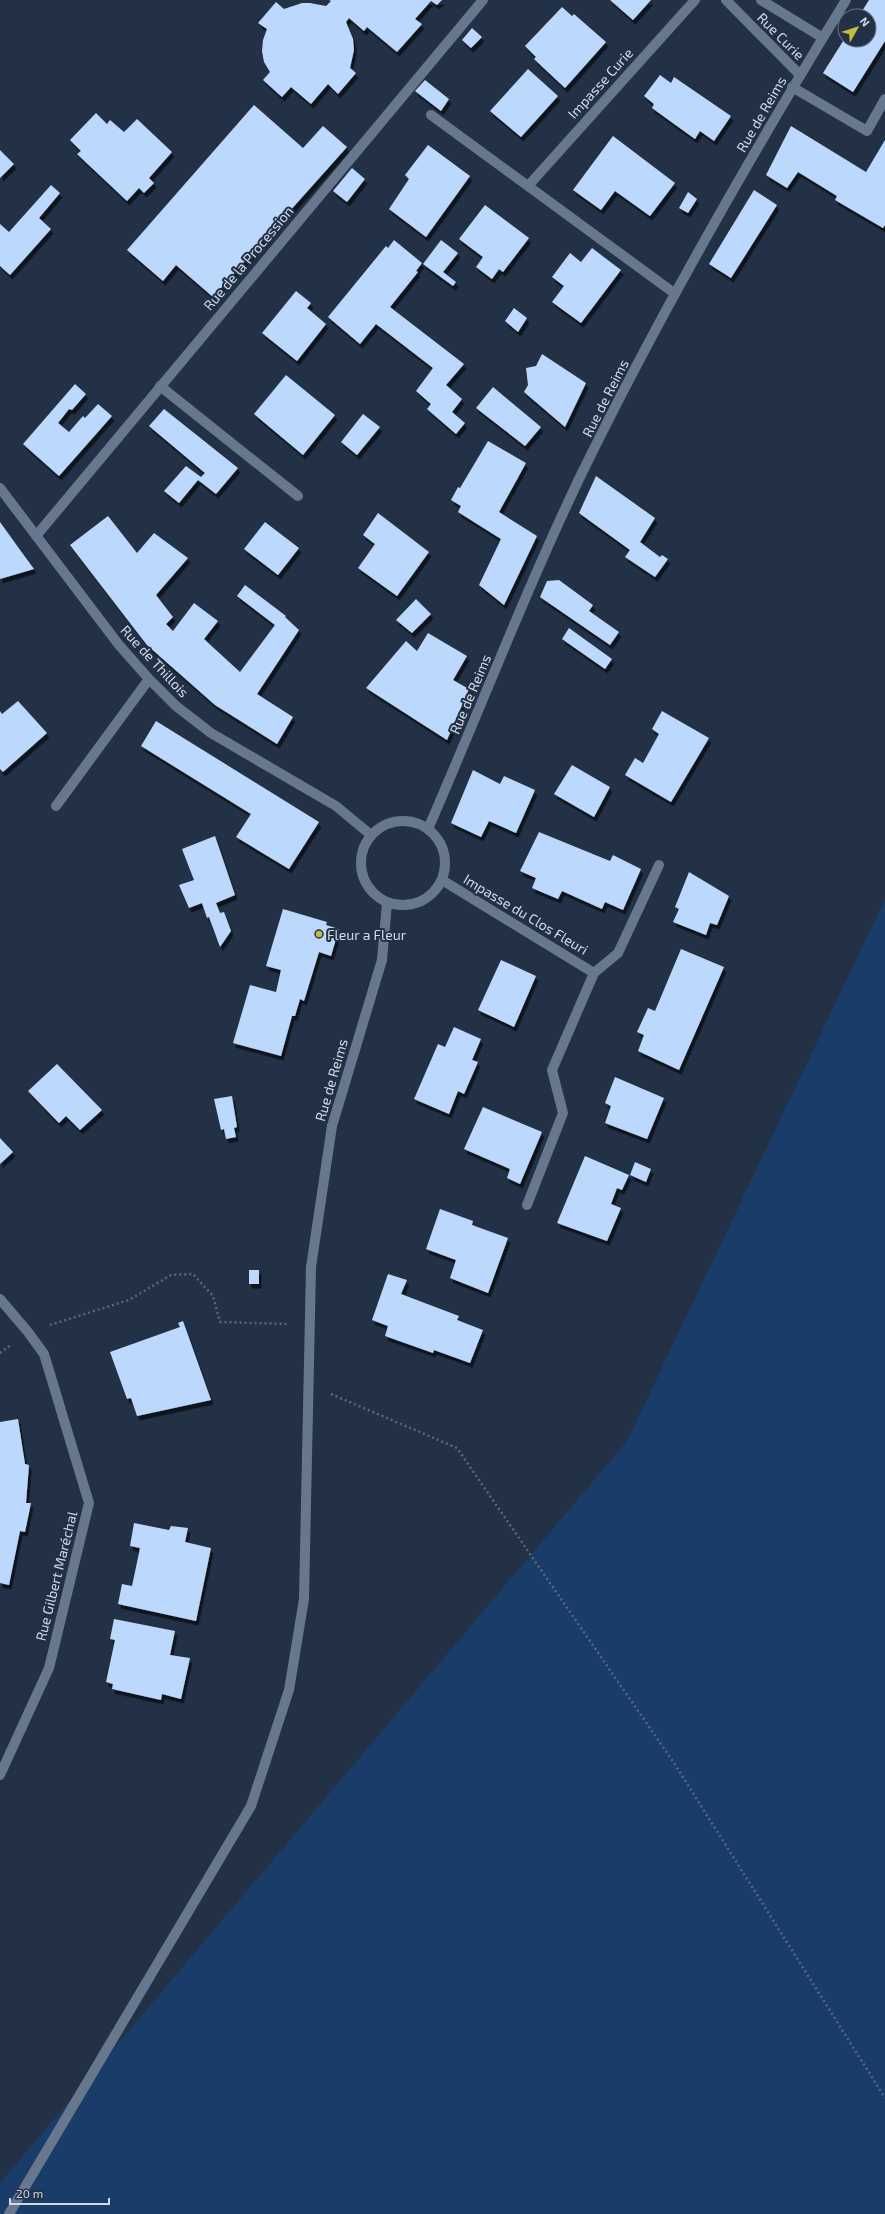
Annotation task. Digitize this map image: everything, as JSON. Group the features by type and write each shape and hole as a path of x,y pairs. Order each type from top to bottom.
{"street":[{"name":"Rue de la Procession","path":"36,536 483,0"},
{"name":"Impasse Curie","path":"528,186 695,0"},
{"name":"Rue Curie","path":"726,0 800,75"},
{"name":"Rue Curie","path":"761,0 822,38"},
{"name":"Rue de Reims","path":"428,829 533,582 580,479 674,293 792,87 846,0"},
{"path":"792,87 867,131 885,99"},
{"path":"431,115 674,293"},
{"path":"160,386 298,496"},
{"name":"Rue de Thillois","path":"2,494 36,536 79,595 149,679 176,706 211,733 336,806 371,835"},
{"path":"56,806 149,679"},
{"path":"398,821 414,822 428,829 436,837 444,852 445,869 442,880 436,891 425,900 413,905 400,906 387,902 375,895 366,885 362,873 361,859 364,846 371,835 384,826 398,821"},
{"name":"Impasse du Clos Fleuri","path":"527,1205 563,1113 552,1070 594,973 618,953 659,865"},
{"name":"Impasse du Clos Fleuri","path":"442,880 594,973"},
{"name":"Rue de Reims","path":"9,2214 251,1806 289,1690 304,1599 311,1267 332,1126 382,960 387,902"},
{"name":"Rue Gilbert Maréchal","path":"0,1300 28,1332 44,1354 88,1503 49,1668 0,1775"}],"path":[{"path":"0,1353 28,1332 129,1300 171,1275 178,1274 193,1274 213,1296 220,1322 265,1323"},
{"path":"309,1384 457,1448 674,1764 885,2098"}],"shaded area":[{"path":"885,899 885,2214 0,2214 0,2183 627,1441"}],"building":[{"path":"329,0 442,0 437,5 431,1 415,19 422,24 397,52 367,27 364,31 349,18 346,22 353,39 354,50 350,68 356,73 338,94 328,84 311,104 291,87 282,97 263,80 270,72 264,62 262,51 263,40 267,29 258,23 276,2 284,9 302,3 326,6 331,1"},
{"path":"610,0 651,0 633,20"},
{"path":"869,0 885,0 885,41 853,92 823,73 839,48 877,48 877,8 864,8"},
{"path":"562,7 572,16 574,14 606,42 565,88 534,59 536,57 525,46"},
{"path":"472,28 482,37 471,48 462,40"},
{"path":"528,69 558,96 521,137 490,111"},
{"path":"660,75 671,83 674,77 731,116 714,141 700,131 695,139 652,108 654,104 644,96"},
{"path":"425,80 449,99 441,111 415,91"},
{"path":"254,105 303,148 323,126 347,147 213,297 176,265 163,281 127,250"},
{"path":"96,113 107,124 110,120 124,132 137,119 172,152 149,178 154,183 144,193 139,188 127,201 77,154 81,151 70,140"},
{"path":"791,126 866,172 885,140 885,225 883,228 835,200 837,196 798,172 787,188 766,175"},
{"path":"613,136 675,183 650,216 615,191 601,210 573,190"},
{"path":"428,145 470,176 426,237 389,209 409,179 405,175"},
{"path":"0,150 14,164 0,178"},
{"path":"352,168 365,179 347,202 333,191"},
{"path":"51,185 60,193 39,218 51,229 10,275 0,266 0,224 9,232"},
{"path":"754,190 777,205 731,278 709,264"},
{"path":"688,192 697,199 688,213 679,208"},
{"path":"485,205 529,238 503,272 499,269 492,279 476,267 483,257 459,239"},
{"path":"394,240 422,263 416,271 418,272 390,307 464,364 446,385 462,399 452,412 465,423 456,434 427,409 431,404 416,391 433,368 376,324 360,344 328,317 386,246 388,248"},
{"path":"441,240 458,253 443,272 456,282 453,286 423,264"},
{"path":"592,248 621,270 581,323 552,302 564,286 552,277 570,253 581,262"},
{"path":"296,291 311,303 307,308 326,324 297,361 262,333"},
{"path":"514,308 527,318 518,332 505,321"},
{"path":"542,354 586,383 565,427 524,392 528,385 526,368 536,366"},
{"path":"286,375 335,415 303,455 254,414"},
{"path":"75,384 86,394 72,410 69,409 58,423 69,432 83,416 85,418 98,404 112,416 59,476 23,444"},
{"path":"493,387 541,427 525,446 476,408"},
{"path":"164,409 238,468 216,494 198,480 179,503 164,491 186,466 201,477 205,473 149,426"},
{"path":"363,414 380,427 357,455 341,442"},
{"path":"488,441 526,463 499,512 537,536 504,605 479,585 501,539 458,512 461,506 451,500 458,487 460,488"},
{"path":"596,476 655,518 640,542 660,557 662,555 668,559 655,577 625,557 630,550 579,513"},
{"path":"378,513 429,552 397,596 358,568 375,544 363,535"},
{"path":"108,516 137,553 154,533 188,558 156,595 173,617 166,624 173,631 194,603 218,621 204,639 240,672 275,625 237,596 245,585 286,616 285,617 299,630 257,694 293,717 277,744 215,705 147,645 70,545"},
{"path":"0,522 23,554 34,569 0,579"},
{"path":"265,522 299,548 278,575 244,549"},
{"path":"559,580 593,605 589,611 619,632 610,645 540,597 547,581"},
{"path":"416,599 431,614 412,633 396,620"},
{"path":"569,628 612,659 605,669 562,639"},
{"path":"428,633 467,656 453,680 469,689 447,740 366,688 406,641 417,651"},
{"path":"18,701 47,733 3,772 0,769 0,711 2,714"},
{"path":"662,711 709,738 671,802 625,775 635,758 643,763 659,734 652,729"},
{"path":"156,721 319,822 289,869 236,837 251,814 141,746"},
{"path":"572,765 610,787 594,817 554,794"},
{"path":"473,770 500,784 504,776 535,790 516,833 489,821 481,837 451,823"},
{"path":"539,832 610,861 613,855 641,869 623,910 605,902 602,909 562,891 558,899 532,888 536,878 520,871"},
{"path":"215,836 235,895 216,903 220,913 224,912 231,931 220,947 202,903 189,908 179,885 194,880 182,849"},
{"path":"689,872 729,896 717,925 710,923 706,935 673,922 679,909 675,907"},
{"path":"283,909 327,922 326,925 339,929 331,956 319,952 304,1001 300,999 295,1016 292,1016 281,1056 233,1043 250,985 276,992 281,970 266,966"},
{"path":"681,949 724,967 679,1070 638,1051 644,1035 637,1032 648,1008 655,1011"},
{"path":"501,960 536,976 514,1027 478,1010"},
{"path":"454,1027 481,1039 472,1060 478,1062 464,1094 458,1091 449,1114 414,1099 438,1044 445,1047"},
{"path":"57,1064 102,1110 80,1130 66,1116 59,1123 28,1091"},
{"path":"615,1077 664,1098 647,1139 605,1123 611,1106 605,1103"},
{"path":"232,1096 237,1127 234,1128 236,1137 226,1139 224,1129 221,1130 214,1099"},
{"path":"483,1107 542,1132 520,1184 507,1178 510,1169 464,1149"},
{"path":"0,1138 13,1152 0,1164"},
{"path":"585,1156 629,1175 622,1190 617,1188 611,1204 621,1208 607,1241 557,1223"},
{"path":"635,1162 651,1169 646,1182 630,1175"},
{"path":"440,1209 473,1221 472,1225 508,1238 488,1293 450,1278 456,1260 426,1249"},
{"path":"249,1270 259,1270 259,1284 249,1284"},
{"path":"388,1274 407,1280 401,1294 459,1316 457,1320 483,1330 470,1363 434,1350 433,1353 385,1336 388,1326 372,1320"},
{"path":"183,1321 211,1400 137,1416 131,1398 127,1399 110,1352 180,1327 178,1323"},
{"path":"18,1419 25,1464 29,1465 26,1503 31,1503 25,1532 20,1531 9,1585 0,1583 0,1422"},
{"path":"134,1523 169,1530 171,1526 188,1528 185,1542 211,1548 196,1621 118,1604 122,1584 132,1586 140,1548 130,1546"},
{"path":"114,1619 175,1631 170,1655 190,1658 181,1699 162,1694 161,1700 112,1689 113,1684 106,1682 115,1640 110,1639"}],"place":[{"name":"Fleur a Fleur","path":"319,934"}]}
